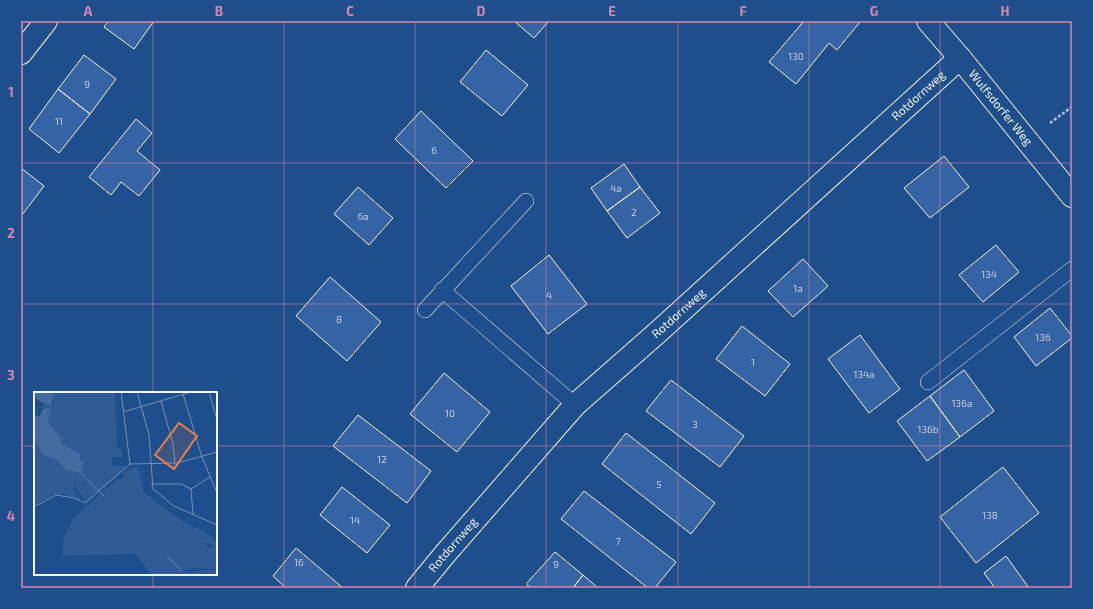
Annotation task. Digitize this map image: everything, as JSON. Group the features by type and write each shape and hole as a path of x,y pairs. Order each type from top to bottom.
{"street":[{"path":"21,53 46,21"},
{"name":"Wulfsdorfer Weg","path":"928,21 960,58 1072,196"},
{"name":"Rotdornweg","path":"417,588 575,405 658,333 960,58"}],"lane":[{"path":"425,310 526,201"},
{"path":"928,382 1072,269"},
{"path":"442,290 575,405"}],"building":[{"path":"108,21 154,21 134,49 104,27"},
{"path":"514,21 549,21 534,38"},
{"path":"804,21 860,22 837,50 829,43 796,84 769,62"},
{"path":"486,50 528,85 502,116 460,82"},
{"path":"84,55 116,79 90,114 58,89"},
{"path":"58,89 90,114 59,153 29,129"},
{"path":"421,111 473,161 446,188 395,139"},
{"path":"136,119 152,133 137,151 160,170 139,196 121,182 111,195 89,177"},
{"path":"944,156 969,187 930,218 904,188"},
{"path":"624,164 640,187 607,211 591,188"},
{"path":"21,168 44,186 22,215 21,214"},
{"path":"358,187 393,218 369,245 334,214"},
{"path":"640,187 660,213 627,238 607,211"},
{"path":"996,245 1019,272 983,302 959,275"},
{"path":"549,255 587,304 548,334 511,286"},
{"path":"803,259 828,286 793,317 768,291"},
{"path":"330,277 381,322 347,361 296,316"},
{"path":"1050,308 1072,338 1036,366 1014,337"},
{"path":"742,326 790,364 765,396 716,359"},
{"path":"860,335 900,389 869,413 828,359"},
{"path":"964,370 994,411 960,437 930,396"},
{"path":"444,373 490,412 457,452 410,414"},
{"path":"671,380 744,436 720,467 646,411"},
{"path":"930,396 960,437 927,461 897,421"},
{"path":"358,415 431,471 407,503 333,446"},
{"path":"626,433 715,503 691,534 602,464"},
{"path":"1003,467 1039,513 976,563 940,517"},
{"path":"342,487 390,525 367,553 320,515"},
{"path":"584,491 676,562 655,588 648,588 561,519"},
{"path":"296,548 343,588 286,588 273,576"},
{"path":"555,552 583,575 573,588 531,588 526,584"},
{"path":"1006,556 1029,588 995,588 984,573"},
{"path":"583,575 598,588 573,588"}]}
